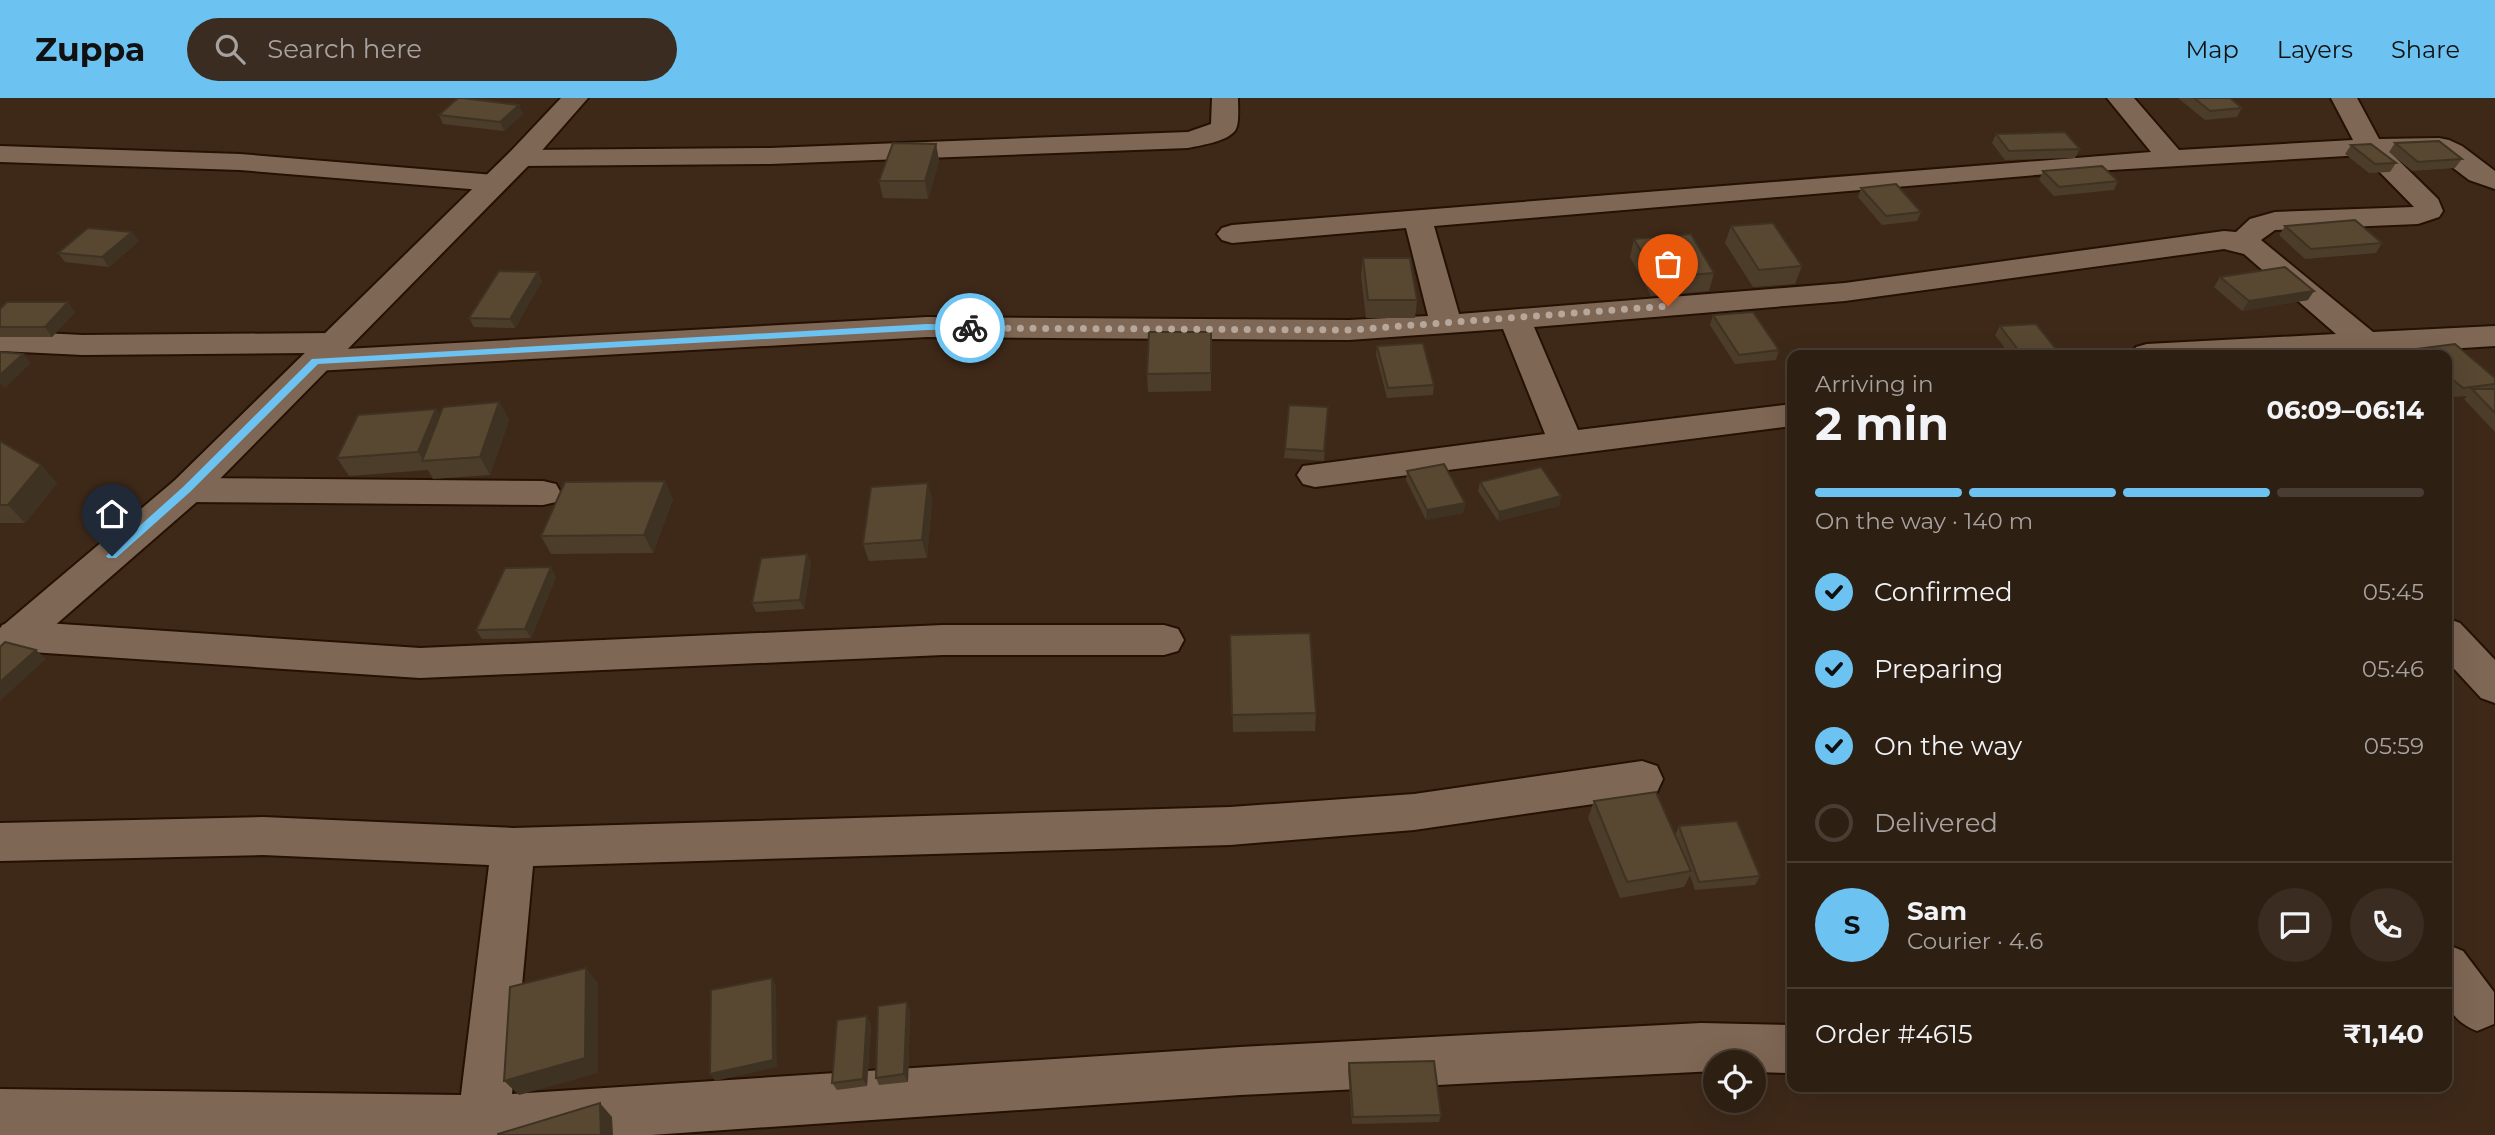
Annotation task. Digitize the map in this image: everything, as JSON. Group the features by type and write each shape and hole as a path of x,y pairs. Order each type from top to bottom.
{"street":[{"path":"8,643 187,490 520,158 575,98"},
{"path":"520,158 770,156 1188,140 1224,128 1225,98"},
{"path":"2120,98 2172,159"},
{"path":"2245,243 2254,228 2275,221 2418,215 2430,211 2428,205 2370,147 2344,98"},
{"path":"1232,234 2060,165 2370,147 2439,146 2452,152 2479,174 2495,181"},
{"path":"0,154 240,162 495,183"},
{"path":"1418,218 1446,324"},
{"path":"0,341 324,352 927,327 1349,330 1845,292 2224,240 2245,243 2367,344"},
{"path":"1515,318 1566,443"},
{"path":"2235,350 2495,336"},
{"path":"1315,475 1787,416"},
{"path":"187,490 543,493"},
{"path":"8,643 420,663 943,640 1164,640"},
{"path":"2452,640 2495,687"},
{"path":"0,842 263,836 513,847 1230,826 1414,812 1642,779"},
{"path":"482,1128 513,847"},
{"path":"2452,975 2473,1008"},
{"path":"0,1114 482,1128 1240,1071 1701,1048 1787,1049"}],"building":[{"path":"458,98 519,105 500,122 439,115"},
{"path":"2194,98 2230,98 2242,108 2210,111"},
{"path":"2065,132 2080,149 2009,151 1996,134"},
{"path":"2439,141 2462,159 2418,162 2395,143"},
{"path":"893,143 936,144 925,181 879,181"},
{"path":"2371,144 2396,163 2375,164 2351,145"},
{"path":"2102,166 2118,181 2059,187 2043,171"},
{"path":"1896,184 1921,212 1886,216 1861,188"},
{"path":"2355,220 2382,243 2311,249 2285,226"},
{"path":"1773,223 1802,266 1759,270 1731,226"},
{"path":"88,228 132,232 102,257 58,253"},
{"path":"1691,234 1714,273 1656,278 1634,239"},
{"path":"1363,258 1410,258 1417,300 1368,300"},
{"path":"2285,267 2314,291 2249,301 2220,277"},
{"path":"499,271 538,272 510,319 469,318"},
{"path":"7,302 68,302 45,327 0,327 0,309"},
{"path":"1753,312 1779,350 1739,355 1713,315"},
{"path":"2036,324 2057,350 2018,350 2000,326"},
{"path":"1149,332 1211,332 1211,373 1147,374"},
{"path":"1423,343 1434,385 1388,388 1377,346"},
{"path":"2455,344 2495,378 2495,384 2463,388 2452,379 2452,350 2417,349"},
{"path":"0,352 23,354 0,375"},
{"path":"2472,389 2495,389 2495,413"},
{"path":"499,402 480,457 422,461 443,407"},
{"path":"1289,405 1328,407 1324,451 1285,449"},
{"path":"436,409 418,452 337,458 358,415"},
{"path":"0,441 41,465 8,505 0,505"},
{"path":"1444,464 1465,503 1427,510 1407,471"},
{"path":"1541,467 1561,496 1499,512 1480,482"},
{"path":"665,481 644,535 541,536 565,482"},
{"path":"928,483 922,540 863,544 871,487"},
{"path":"807,554 800,600 752,603 761,558"},
{"path":"551,567 525,629 476,630 505,568"},
{"path":"1310,633 1316,713 1232,715 1230,635"},
{"path":"5,642 36,650 0,682 0,647"},
{"path":"1656,792 1691,871 1627,882 1594,801"},
{"path":"1737,821 1760,876 1699,882 1679,826"},
{"path":"586,968 585,1058 504,1081 510,987"},
{"path":"772,978 773,1060 710,1074 711,990"},
{"path":"907,1002 904,1074 876,1078 878,1006"},
{"path":"867,1016 863,1079 832,1083 837,1020"},
{"path":"1434,1061 1441,1115 1353,1117 1349,1063"},
{"path":"600,1103 601,1135 498,1135 498,1134"}],"way so far":[{"path":"970,328 1349,330 1668,306"}],"route":[{"path":"112,556 187,490 316,361 927,327 970,328"}]}
